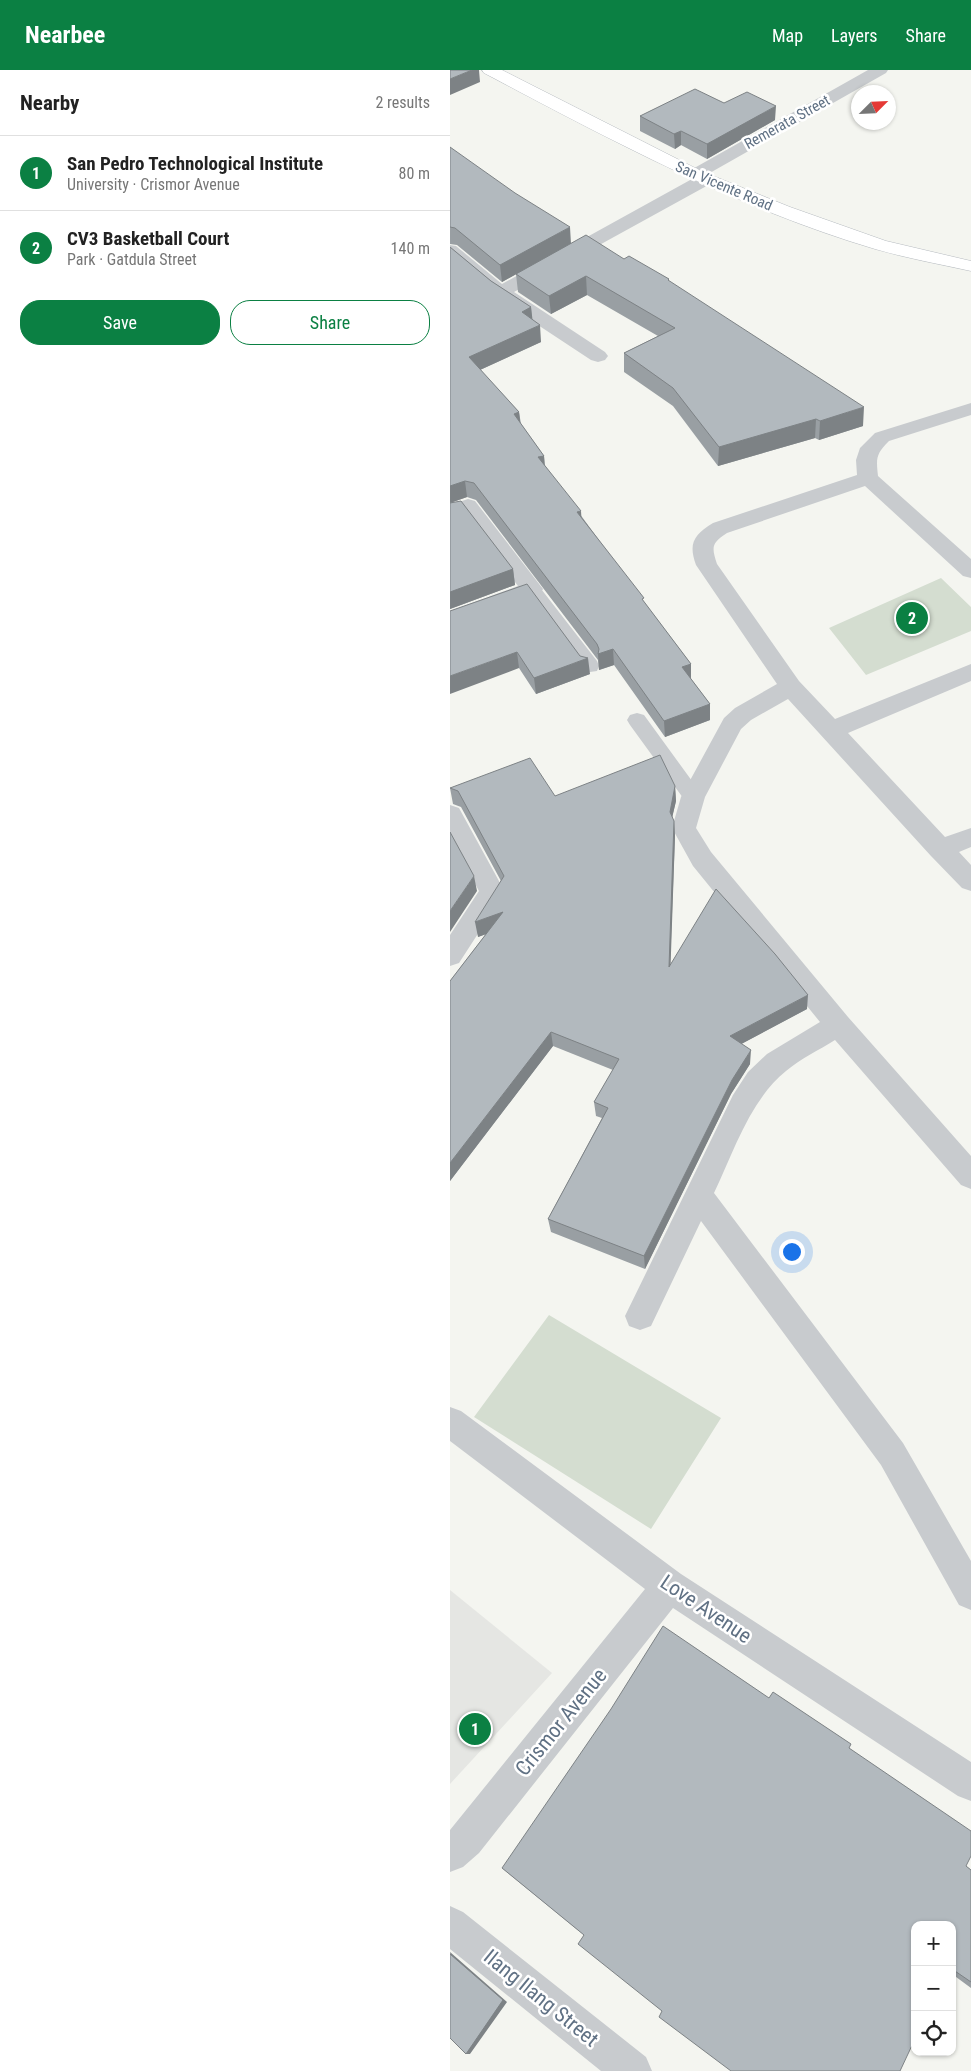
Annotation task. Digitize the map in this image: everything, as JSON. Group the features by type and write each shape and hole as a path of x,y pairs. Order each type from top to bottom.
{"main road":[{"name":"San Vicente Road","path":"490,70 586,121 700,177 784,212 881,245 971,266"}],"street":[{"name":"Remerata Street","path":"502,292 880,70"},
{"path":"450,250 502,292 598,356"},
{"path":"971,409 882,437 870,448 866,460 868,478 971,571"},
{"path":"868,478 720,528 709,535 703,542 702,552 707,565 790,687 971,880"},
{"path":"450,512 468,506 532,589 450,619"},
{"path":"830,731 971,672"},
{"path":"790,687 743,714 732,724 693,797 684,828 702,859 838,1025 971,1176"},
{"path":"450,814 492,892 450,956"},
{"path":"940,849 971,837"},
{"path":"640,1316 743,1103 758,1080 777,1062 838,1025"},
{"path":"699,1195 892,1454 971,1593"},
{"name":"Love Avenue","path":"450,1422 669,1586 971,1783"},
{"name":"Crismor Avenue","path":"450,1854 466,1840 669,1586"},
{"name":"Ilang Ilang Street","path":"450,1925 632,2071"}],"lane":[{"path":"532,589 590,666"},
{"path":"637,720 693,797"}],"shaded area":[{"path":"941,578 971,607 971,631 866,675 829,628"},
{"path":"549,1315 721,1418 651,1529 474,1417"},
{"path":"450,1590 552,1673 450,1784"}],"building":[{"path":"450,70 472,70 450,79"},
{"path":"695,89 724,103 747,92 776,106 707,144 681,131 674,134 640,116"},
{"path":"450,147 515,193 570,227 500,265 455,228 450,227"},
{"path":"586,235 624,259 629,256 669,279 864,407 820,421 816,419 719,447 673,388 624,353 675,328 586,276 549,296 516,274"},
{"path":"450,247 491,281 531,307 522,312 540,325 469,357 519,412 514,414 544,456 538,457 581,511 577,512 644,598 642,599 691,664 682,667 710,704 664,721 613,649 598,654 597,644 474,483 465,481 450,486"},
{"path":"461,501 513,569 450,592 450,503"},
{"path":"527,584 580,656 588,658 534,678 517,652 450,676 450,611"},
{"path":"660,755 675,786 670,812 674,821 669,967 716,889 775,954 808,995 730,1036 751,1050 732,1080 644,1256 548,1219 608,1108 594,1102 619,1059 551,1032 450,1163 450,981 503,912 475,922 504,876 458,791 450,788 530,758 555,796"},
{"path":"450,832 474,876 450,911"},
{"path":"663,1626 769,1698 773,1692 851,1744 849,1748 971,1831 971,1856 966,1866 971,1870 971,1982 956,1972 956,1921 911,1921 911,2048 900,2071 731,2071 659,2017 662,2011 578,1944 584,1935 502,1868 611,1709"},
{"path":"450,1954 503,2000 466,2054 450,2038"}],"place":[{"name":"CV3 Basketball Court","path":"912,618"},
{"name":"San Pedro Technological Institute","path":"475,1729"}]}
